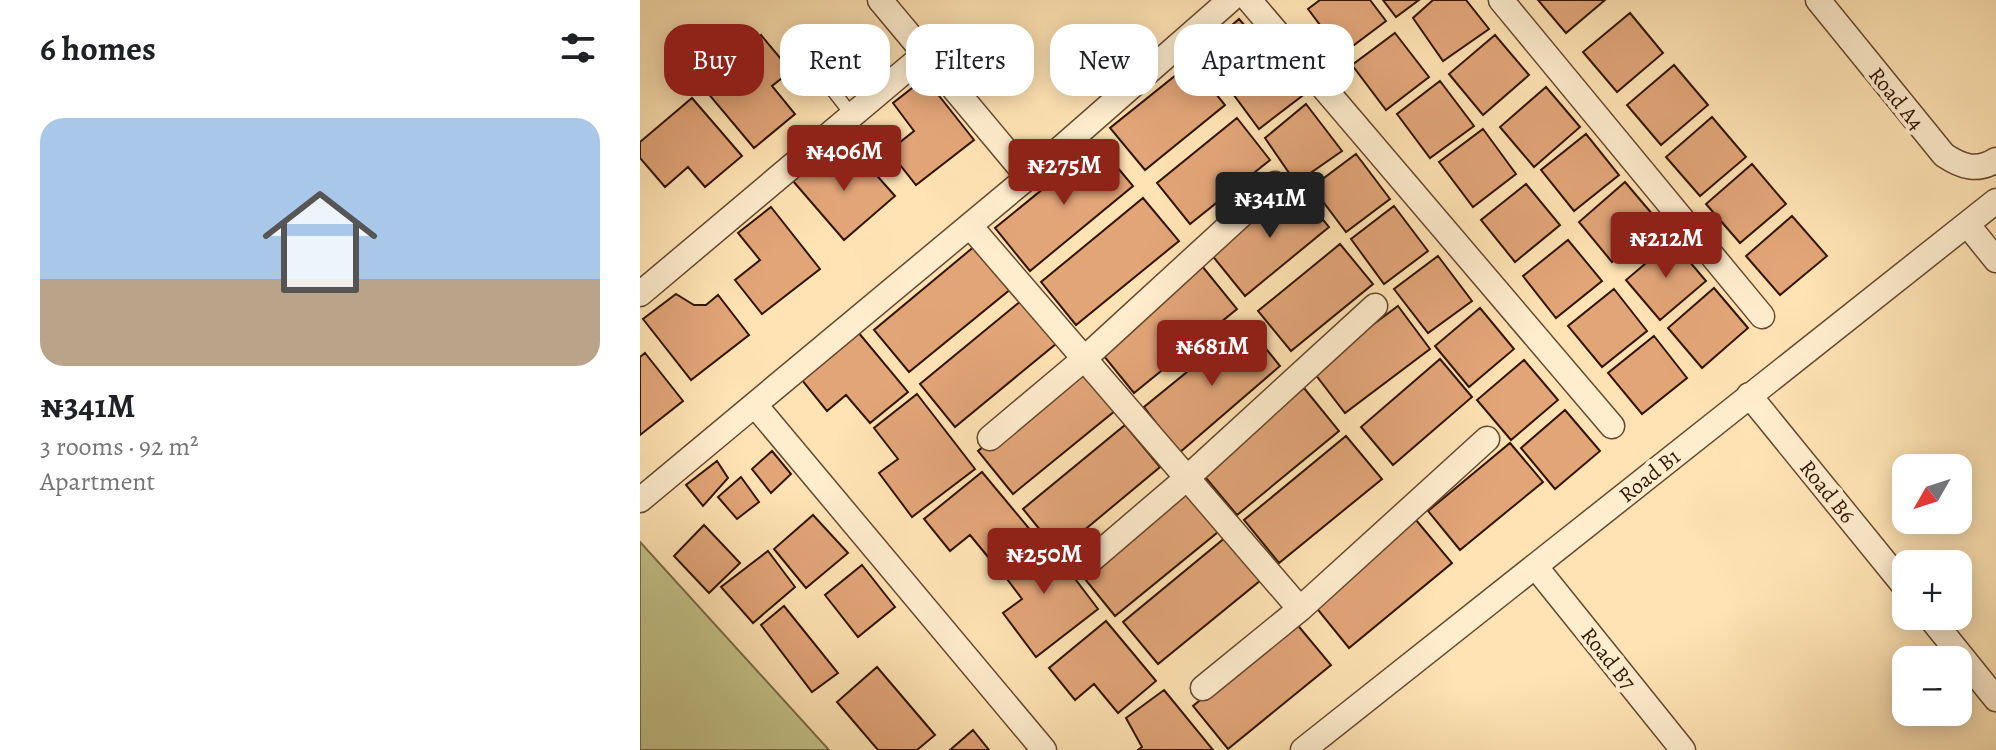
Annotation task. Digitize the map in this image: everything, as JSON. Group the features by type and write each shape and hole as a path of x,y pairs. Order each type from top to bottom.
{"street":[{"path":"880,0 906,31"},
{"path":"640,500 1028,177 1230,0"},
{"path":"1249,0 1612,426"},
{"path":"1501,0 1762,316"},
{"name":"Road A4","path":"1818,0 1944,155 1958,165 1977,169 1994,162"},
{"path":"640,294 906,70"},
{"path":"960,96 1028,177"},
{"path":"990,438 1084,359 1275,184"},
{"name":"Road B1","path":"1303,750 1332,741 1535,566 1996,201"},
{"path":"1967,224 1996,260"},
{"path":"970,226 1300,609"},
{"path":"1090,561 1187,478 1375,306"},
{"name":"Road B6","path":"1749,395 1892,571"},
{"path":"755,405 1044,750"},
{"path":"1203,688 1300,609 1487,439"},
{"name":"Road B7","path":"1535,566 1683,750"},
{"path":"1940,630 1996,699"}],"lane":[{"path":"837,96 852,115"}],"shaded area":[{"path":"640,542 829,750 640,750"}],"building":[{"path":"1320,0 1370,0 1386,21 1354,45 1354,24 1319,24 1308,9"},
{"path":"1383,0 1419,0 1396,17"},
{"path":"1433,0 1466,0 1489,29 1443,61 1413,18"},
{"path":"1538,0 1605,0 1566,33"},
{"path":"1630,13 1663,53 1617,92 1583,52"},
{"path":"1395,33 1429,77 1386,110 1354,64"},
{"path":"1495,35 1529,75 1483,115 1449,74"},
{"path":"764,39 780,58 780,80 772,86 795,114 754,148 710,96 764,96"},
{"path":"1674,65 1708,105 1661,145 1627,105"},
{"path":"1174,77 1174,96 1218,96 1225,105 1145,170 1110,128 1150,96 1158,96 1158,89"},
{"path":"1440,81 1474,126 1430,158 1397,114"},
{"path":"1546,87 1580,127 1534,167 1500,127"},
{"path":"906,93 906,96 939,96 974,140 916,185 889,151 914,131 893,103"},
{"path":"1235,96 1302,96 1259,129"},
{"path":"692,98 742,156 705,187 688,167 665,187 640,158 640,142"},
{"path":"1306,104 1342,151 1296,183 1265,138"},
{"path":"1712,117 1746,157 1700,196 1666,157"},
{"path":"1237,118 1270,160 1190,224 1157,183"},
{"path":"1483,129 1516,174 1473,207 1439,162"},
{"path":"1586,134 1619,175 1574,211 1541,170"},
{"path":"1098,144 1133,186 1030,271 995,228"},
{"path":"1356,154 1390,199 1346,232 1312,187"},
{"path":"823,155 841,167 864,161 895,196 844,240 793,181"},
{"path":"1752,164 1786,204 1740,243 1706,204"},
{"path":"1625,182 1659,222 1612,262 1579,222"},
{"path":"1526,184 1560,225 1515,262 1481,220"},
{"path":"1295,185 1329,227 1245,296 1211,254"},
{"path":"1143,198 1179,241 1076,325 1041,282"},
{"path":"1394,206 1428,251 1384,284 1351,239"},
{"path":"771,207 820,269 762,314 735,280 760,260 738,233"},
{"path":"1792,216 1827,256 1780,295 1746,256"},
{"path":"1568,240 1602,281 1556,318 1523,276"},
{"path":"1672,241 1706,281 1660,320 1626,280"},
{"path":"1340,244 1373,284 1291,351 1258,311"},
{"path":"976,245 1012,288 909,372 874,330"},
{"path":"1438,256 1472,301 1428,333 1394,289"},
{"path":"1202,266 1237,309 1134,393 1099,350"},
{"path":"1714,288 1748,328 1702,368 1668,328"},
{"path":"1614,289 1647,331 1602,367 1568,326"},
{"path":"676,294 694,305 706,305 718,295 749,335 691,380 643,319"},
{"path":"1022,300 1057,343 955,427 920,384"},
{"path":"1398,306 1430,349 1345,413 1312,370"},
{"path":"1480,308 1514,349 1469,387 1435,346"},
{"path":"1246,324 1280,366 1179,453 1144,407"},
{"path":"858,332 908,392 870,423 846,395 827,411 801,379"},
{"path":"1654,336 1687,378 1642,414 1608,373"},
{"path":"645,353 683,401 640,435 640,357"},
{"path":"1440,359 1472,397 1393,465 1361,427"},
{"path":"1524,360 1558,400 1511,440 1477,400"},
{"path":"1081,367 1116,410 1013,494 978,451"},
{"path":"1304,388 1339,431 1237,515 1201,472"},
{"path":"917,394 975,469 912,517 879,473 898,459 874,428"},
{"path":"1565,410 1600,451 1555,489 1521,448"},
{"path":"1125,425 1160,467 1058,552 1023,509"},
{"path":"1346,436 1382,479 1279,563 1244,520"},
{"path":"1510,443 1543,482 1460,550 1428,511"},
{"path":"772,451 791,474 771,493 752,469"},
{"path":"717,461 728,478 703,506 686,485"},
{"path":"982,472 1032,532 993,563 970,535 950,551 924,519"},
{"path":"741,477 759,502 737,519 718,497"},
{"path":"1183,489 1218,532 1115,616 1080,573"},
{"path":"813,515 848,553 806,588 774,549"},
{"path":"1416,520 1452,563 1349,648 1314,605"},
{"path":"704,525 740,563 709,593 674,556"},
{"path":"1041,534 1098,609 1036,657 1003,613 1022,599 998,567"},
{"path":"1226,537 1261,580 1158,664 1123,622"},
{"path":"768,551 795,587 753,623 721,587"},
{"path":"862,565 895,607 858,637 825,595"},
{"path":"784,606 838,673 812,692 761,625"},
{"path":"1106,621 1156,681 1118,713 1094,684 1075,700 1049,668"},
{"path":"1295,622 1331,665 1228,749 1193,706"},
{"path":"877,667 935,735 917,750 878,750 837,702"},
{"path":"1164,690 1213,750 1138,750 1142,747 1126,718"},
{"path":"973,730 989,750 950,750"}]}
